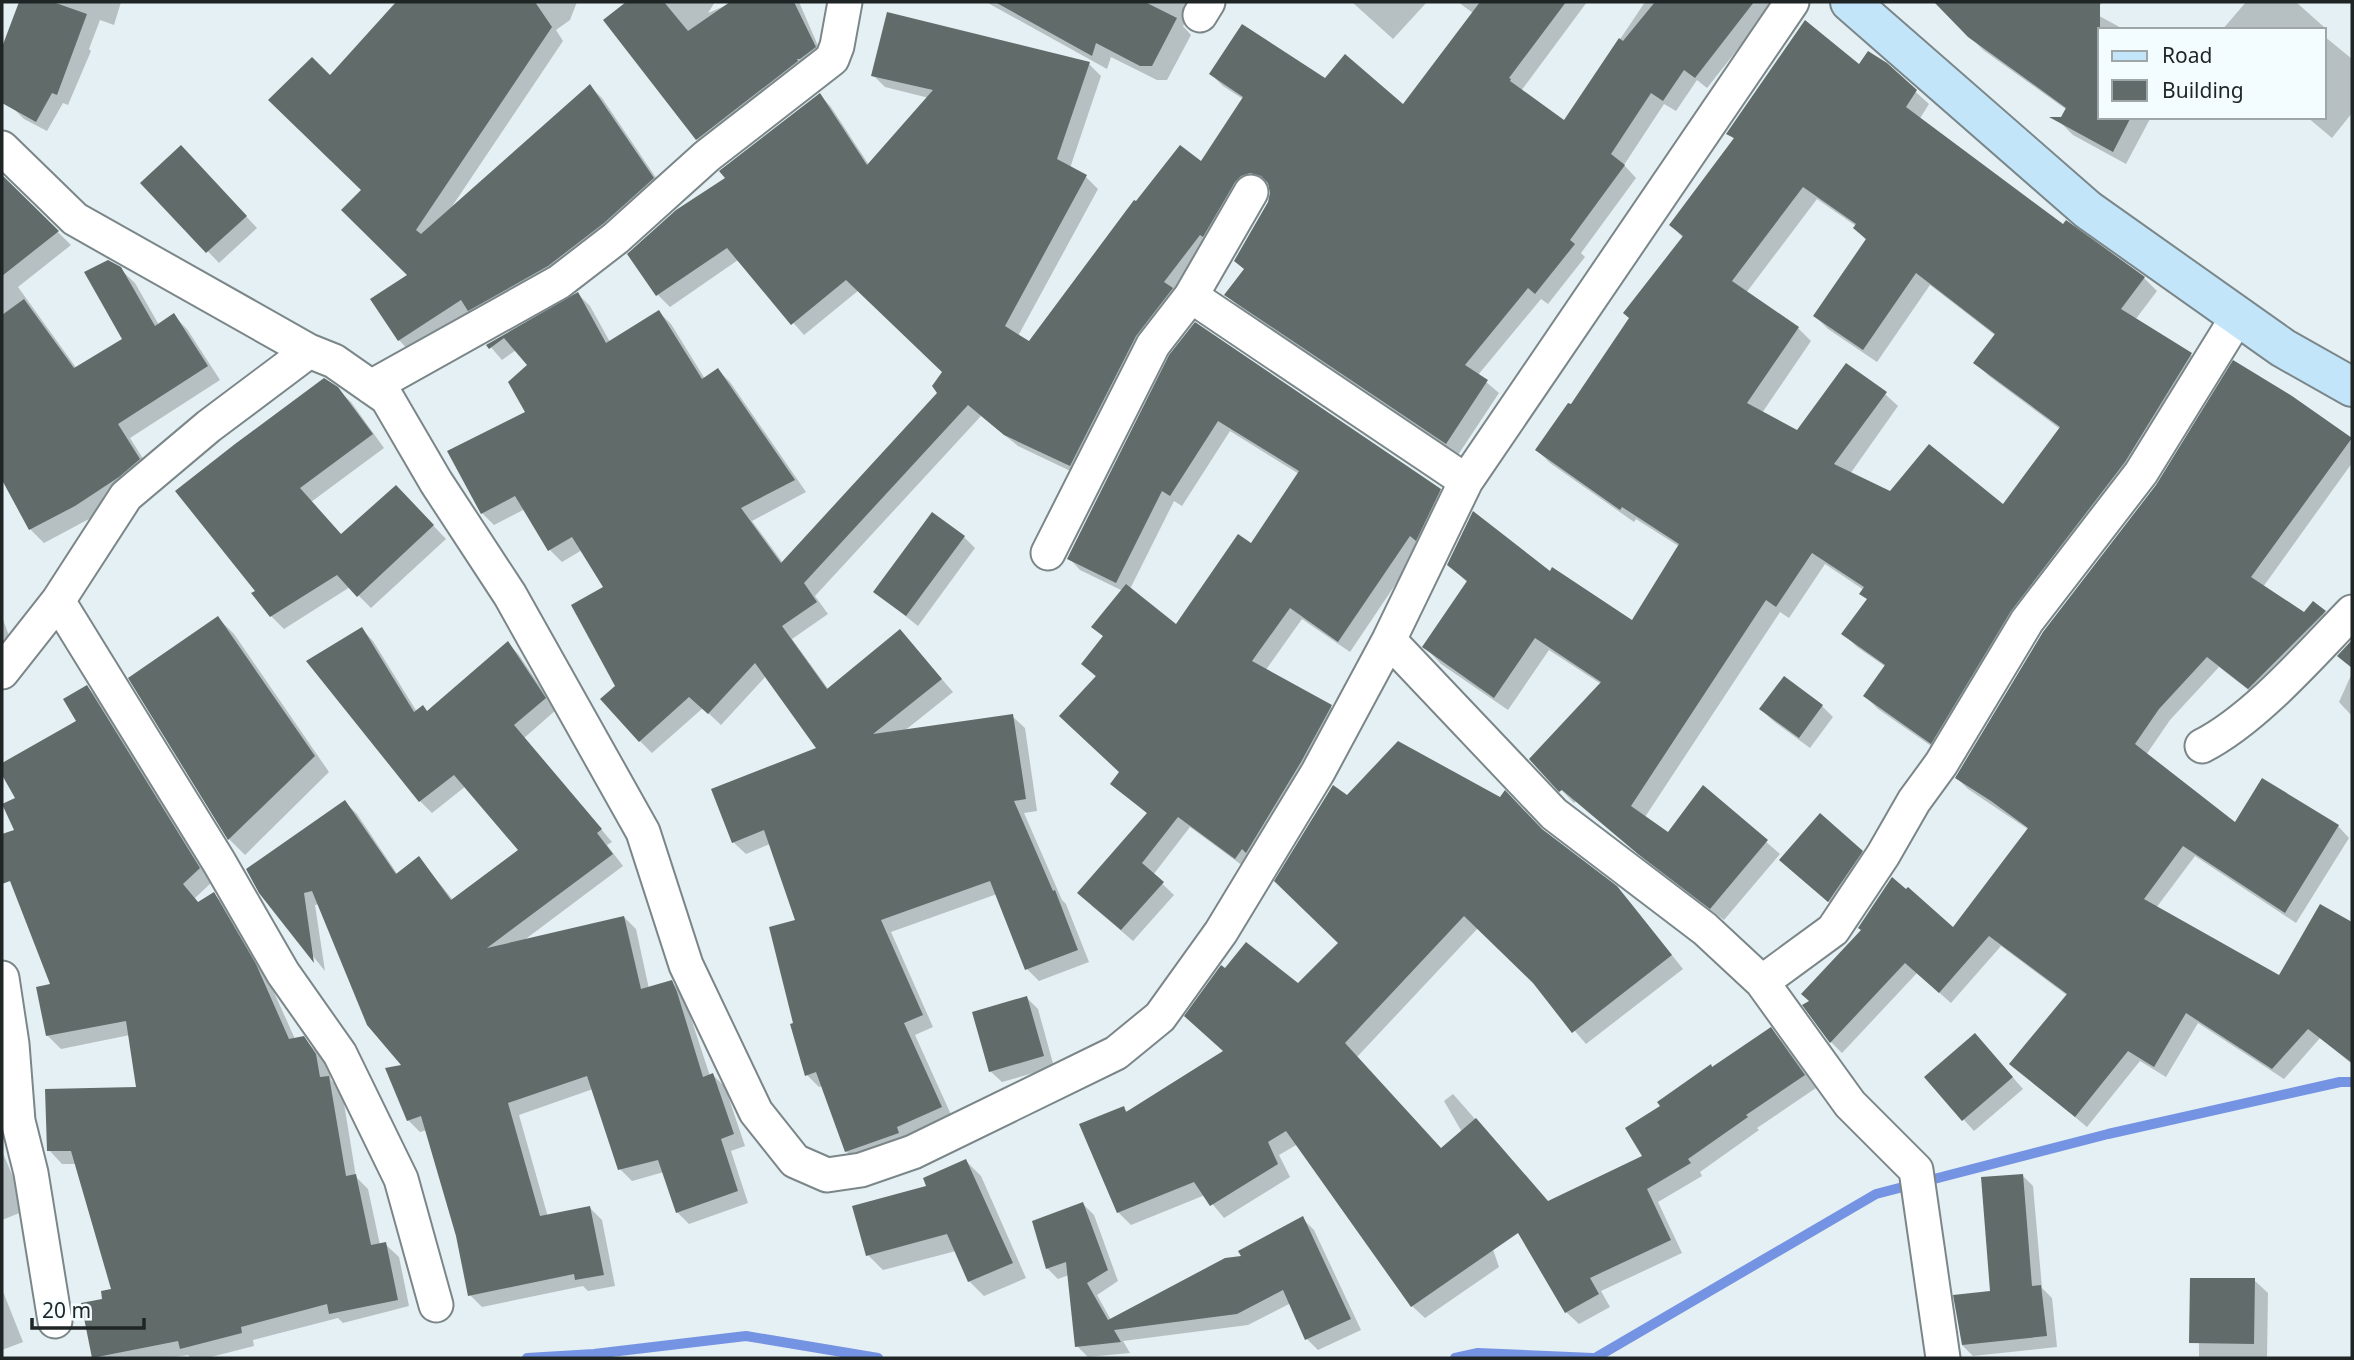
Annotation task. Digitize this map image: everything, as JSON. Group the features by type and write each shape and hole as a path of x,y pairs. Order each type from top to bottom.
{"street":[{"path":"371,387 559,282 616,238 707,156 832,59 845,2"},
{"path":"2,148 75,219 309,351 334,360 387,398 436,482 510,595 643,832 686,965 756,1112 795,1160 827,1175 861,1170 913,1152 1116,1053 1160,1017 1221,932 1318,772 1390,640 1466,481 1792,2"},
{"path":"1850,2 2088,210 2283,348 2352,387"},
{"path":"1048,553 1153,345 1191,296 1251,192"},
{"path":"1191,296 1466,481"},
{"path":"1762,982 1833,930 1883,855 1914,801 1941,764 2027,621 2141,473 2238,316"},
{"path":"2,673 58,601 126,496 209,426 309,351"},
{"path":"58,601 219,862 283,973 340,1054 401,1179 436,1305"},
{"path":"2202,746 2224,734 2293,673 2352,612"},
{"path":"1390,640 1554,814 1705,929 1762,982 1850,1104 1918,1181 1943,1358"},
{"path":"2,978 12,1044 18,1121 31,1173 55,1321"}],"building":[{"path":"19,2 53,2 87,14 57,95 52,93 36,122 2,103 2,47"},
{"path":"396,2 535,2 552,27 416,230 421,234 590,84 654,178 604,223 548,266 468,311 461,300 398,341 370,299 407,275 341,210 361,190 268,100 312,57 330,75"},
{"path":"626,2 664,2 688,31 730,2 794,2 816,47 797,59 798,61 696,140 603,20"},
{"path":"995,2 1145,2 1177,18 1152,66 1140,66 1096,43 1092,56"},
{"path":"1480,2 1566,2 1509,78 1564,120 1619,38 1623,41 1655,2 1754,2 1695,78 1684,70 1663,101 1651,93 1611,154 1625,165 1570,240 1575,244 1535,294 1528,288 1465,365 1488,380 1446,444 1224,295 1244,269 1234,261 1268,202 1270,193 1268,183 1261,176 1250,173 1235,182 1203,237 1200,235 1164,282 1173,288 1136,336 1070,466 1004,435 968,405 804,583 817,602 782,626 827,689 900,629 942,679 873,734 1013,714 1026,799 1014,801 1053,891 1055,890 1078,950 1025,970 990,881 881,920 923,1015 904,1023 942,1107 897,1127 899,1133 845,1152 816,1072 805,1076 790,1024 793,1023 769,927 795,920 764,830 732,843 711,789 816,748 755,663 708,714 689,697 639,742 600,699 615,686 571,605 603,587 572,537 548,551 515,496 481,514 447,451 525,412 508,382 527,365 504,338 489,349 486,345 578,292 606,343 659,310 702,379 718,368 795,480 741,508 781,563 937,393 932,386 942,372 846,280 791,325 727,248 656,296 627,254 676,210 725,178 719,171 820,93 867,165 933,90 871,76 887,12 1090,62 1057,159 1087,175 1005,326 1029,341 1134,200 1136,201 1180,145 1201,161 1243,97 1209,74 1242,24 1325,78 1345,54 1403,104"},
{"path":"1934,2 2100,2 2098,119 2130,119 2113,152 2049,117 2061,117 2066,108 1968,37"},
{"path":"1805,20 1859,64 1868,51 1887,63 1917,90 1906,107 2063,224 2066,220 2145,277 2121,309 2192,353 2125,462 2011,611 1931,744 1863,696 1885,665 1841,634 1867,599 1859,594 1864,587 1812,553 1776,607 1766,600 1631,806 1668,832 1703,785 1768,840 1710,909 1638,854 1562,790 1559,792 1529,759 1601,682 1535,638 1494,698 1422,647 1467,581 1447,565 1473,511 1550,571 1552,567 1632,620 1679,544 1622,507 1620,510 1535,450 1568,403 1571,404 1629,318 1623,313 1683,236 1669,225 1734,138 1726,134","holes":["1803,187 1856,224 1853,228 1866,239 1813,316 1863,350 1916,273 1995,334 1973,363 2060,427 2003,504 1929,444 1890,491 1834,464 1887,392 1846,363 1797,430 1747,403 1799,327 1732,281"]},
{"path":"181,145 247,216 206,253 140,183"},
{"path":"2,175 59,231 2,276"},
{"path":"108,260 121,267 155,326 174,313 208,366 118,424 140,459 119,477 75,506 29,530 2,480 2,315 24,299 74,368 122,339 84,272"},
{"path":"1195,322 1441,489 1416,541 1410,536 1338,642 1290,608 1252,661 1332,705 1246,853 1242,849 1235,859 1178,817 1142,863 1164,882 1121,930 1077,893 1147,813 1110,784 1119,772 1059,716 1096,676 1081,664 1103,636 1091,627 1126,584 1176,624 1238,534 1251,543 1299,471 1218,421 1170,496 1162,491 1116,583 1067,559 1169,355"},
{"path":"2233,360 2292,396 2352,438 2251,577 2304,612 2313,601 2326,611 2248,689 2207,657 2159,709 2135,744 2235,822 2262,778 2339,825 2285,913 2183,846 2144,899 2279,975 2320,904 2352,922 2352,1063 2308,1029 2272,1069 2186,1013 2154,1067 2128,1051 2075,1117 2009,1064 2067,994 1989,936 1939,993 1905,963 1830,1043 1802,1005 1809,1001 1801,994 1861,930 1858,928 1892,877 1906,889 1908,887 1953,927 2028,828 1955,778 2043,632 2156,485"},
{"path":"324,378 338,387 373,434 300,488 341,534 396,485 434,525 357,597 337,575 270,617 251,593 255,591 175,491"},
{"path":"932,512 965,536 906,616 873,592"},
{"path":"218,616 315,756 228,840 128,678"},
{"path":"362,627 414,712 423,705 427,711 508,641 546,698 514,725 602,829 597,833 613,854 487,948 624,916 641,989 672,980 703,1077 713,1073 734,1134 721,1139 738,1191 676,1213 658,1160 618,1170 587,1076 508,1103 540,1216 590,1206 604,1275 575,1280 574,1274 468,1296 456,1236 421,1116 407,1121 385,1068 401,1065 367,1025 312,891 304,893 314,963 259,893 246,869 345,800 396,874 419,856 451,900 518,850 454,775 419,802 306,661"},
{"path":"2352,640 2352,668 2337,656"},
{"path":"1784,676 1823,705 1799,738 1759,709"},
{"path":"87,685 200,868 183,884 198,902 214,892 256,964 289,1039 304,1036 316,1054 320,1077 329,1076 346,1176 356,1174 371,1245 386,1242 398,1300 329,1314 327,1304 241,1327 242,1333 180,1349 178,1341 92,1358 81,1303 102,1299 101,1291 111,1289 71,1151 47,1151 45,1089 136,1087 126,1021 46,1036 36,987 50,984 10,881 2,884 2,834 14,830 2,804 15,798 2,775 2,763 76,721 63,699"},
{"path":"1398,741 1500,797 1505,790 1542,829 1617,886 1672,955 1572,1033 1533,983 1464,916 1345,1043 1441,1148 1476,1118 1548,1201 1642,1156 1625,1128 1660,1106 1657,1102 1711,1064 1712,1067 1771,1027 1805,1075 1688,1159 1691,1163 1647,1189 1671,1240 1590,1278 1599,1294 1565,1313 1518,1233 1411,1307 1286,1131 1268,1142 1278,1164 1210,1206 1194,1182 1117,1213 1079,1124 1124,1106 1126,1112 1223,1051 1184,1016 1221,965 1225,968 1246,942 1298,983 1338,943 1274,881 1333,785 1347,795"},
{"path":"1820,813 1863,851 1828,902 1779,860"},
{"path":"1027,996 1044,1056 989,1072 972,1012"},
{"path":"1975,1033 2013,1077 1962,1121 1924,1077"},
{"path":"966,1159 1013,1263 968,1282 947,1234 866,1256 852,1206 926,1186 923,1178"},
{"path":"2023,1174 2032,1286 2041,1285 2047,1336 1962,1345 1953,1295 1990,1291 1981,1177"},
{"path":"1083,1202 1108,1270 1087,1283 1108,1320 1225,1258 1241,1256 1238,1251 1303,1216 1351,1319 1305,1340 1283,1290 1237,1314 1114,1330 1121,1342 1075,1347 1066,1262 1046,1269 1032,1221"},
{"path":"2190,1278 2255,1278 2254,1344 2189,1343"}],"waterway":[{"path":"1595,1358 1876,1194 2108,1134 2340,1082 2352,1082"},
{"path":"527,1358 594,1354 746,1336 878,1358"},
{"path":"1455,1358 1478,1353 1593,1358"}]}
